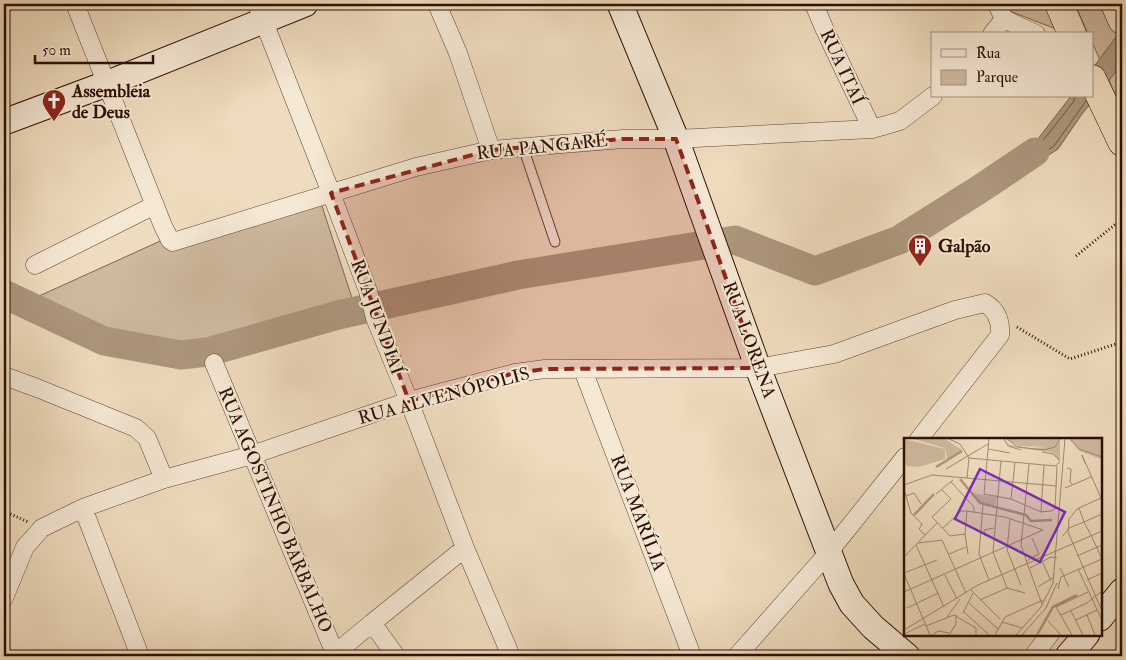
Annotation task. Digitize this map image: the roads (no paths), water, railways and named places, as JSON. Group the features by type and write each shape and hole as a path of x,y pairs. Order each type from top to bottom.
{"highway":[{"path":"1059,4 1071,32"},
{"path":"1115,4 1122,20"},
{"path":"1094,83 1122,142"}],"street":[{"path":"35,264 155,205 75,4"},
{"path":"4,122 106,84 260,12 306,4"},
{"path":"437,4 458,53 490,150"},
{"name":"RUA LORENA","path":"620,4 676,139 758,368 841,584 852,604 873,627 907,656"},
{"name":"RUA ITAÍ","path":"814,4 872,129"},
{"path":"993,32 1000,11 1033,32"},
{"name":"RUA JUNDIAÍ","path":"260,12 368,291 375,318 465,548 511,656"},
{"name":"RUA PANGARÉ","path":"155,205 170,240 178,242 416,167 490,150 623,138 676,139 872,129 900,121 931,98"},
{"name":"RUA ALVENÓPOLIS","path":"4,598 25,547 42,528 83,508 164,479 252,455 409,401 515,372 545,369 758,368 834,354 947,313 985,303 996,312 1001,328 1000,335 920,438"},
{"name":"RUA AGOSTINHO BARBALHO","path":"214,363 335,655"},
{"name":"RUA MARÍLIA","path":"583,370 692,656"},
{"path":"4,376 136,428 147,438 164,479"},
{"path":"737,656 829,552 904,458"},
{"path":"83,508 140,656"},
{"path":"335,655 465,548"},
{"path":"1101,617 1122,591"},
{"path":"372,623 396,656"},
{"path":"1034,656 1049,635"},
{"path":"1068,656 1086,635"}],"lane":[{"path":"524,147 555,242"}],"water":[{"path":"1122,29 1122,64 1082,114 1058,149 1005,183 1000,169 1034,144 1069,98 1094,98 1094,66"}],"waterway":[{"path":"4,294 104,341 181,355 208,352 338,315 518,275 735,240 815,271 899,240 1035,152"}],"place":[{"name":"Assembleia de Deus","path":"54,122"},
{"name":"Galpão","path":"920,267"}]}
